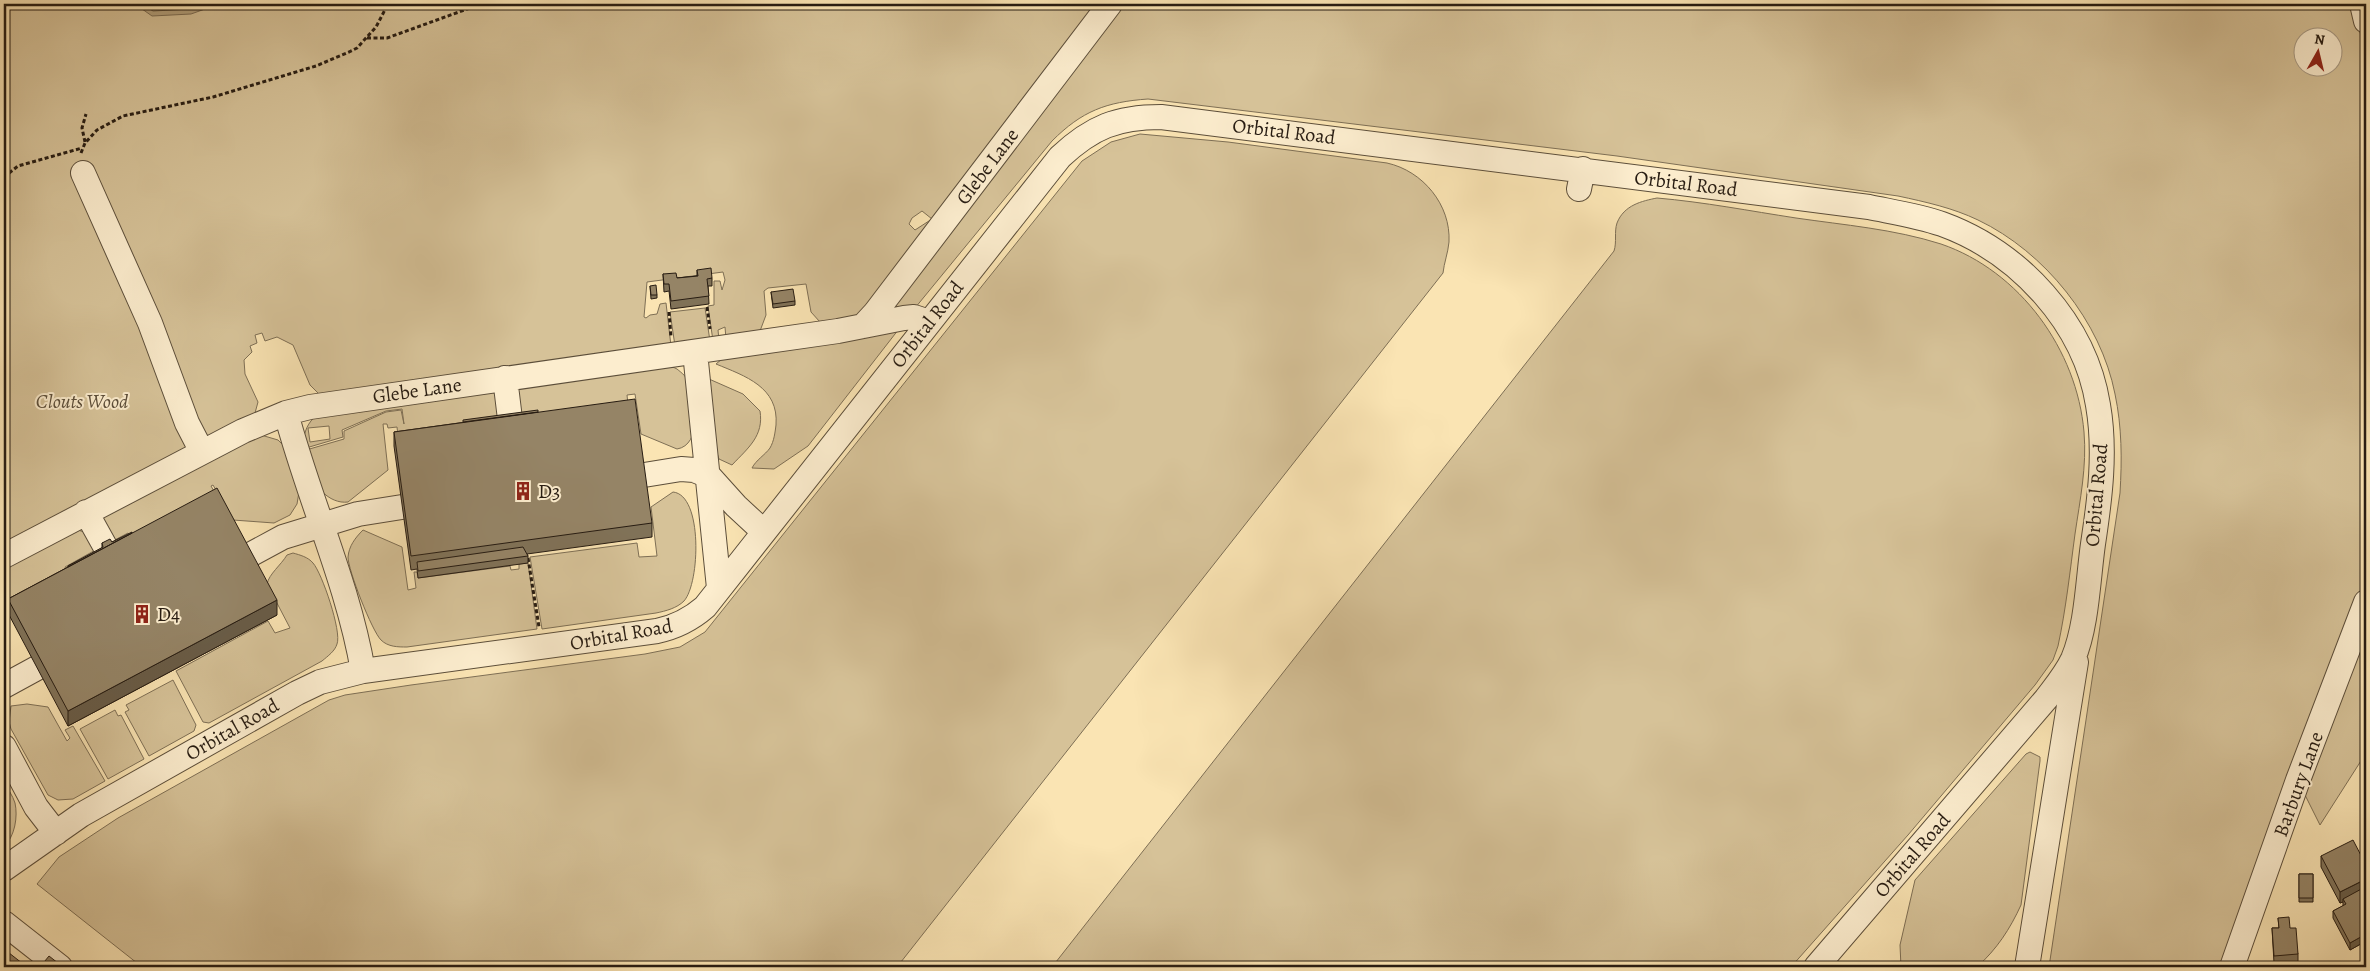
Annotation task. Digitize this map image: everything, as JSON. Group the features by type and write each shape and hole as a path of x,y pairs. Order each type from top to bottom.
{"street":[{"name":"Glebe Lane","path":"863,326 887,298 1110,4"},
{"path":"2362,4 2366,21"},
{"name":"Orbital Road","path":"4,869 81,815 297,693 320,682 363,671 676,627 699,612 719,588 1060,157 1076,142 1108,123 1144,117 1186,119 1581,179 1869,207 1910,215 1942,224 1979,241 2015,266 2045,294 2070,329 2084,360 2098,404 2101,434 2100,495 2082,626 2073,658 2050,693 1816,967"},
{"path":"83,173 150,323 187,423 202,452"},
{"name":"Glebe Lane","path":"4,556 202,452 286,413 329,403 695,352 914,317 929,322"},
{"path":"695,352 719,588"},
{"path":"505,378 510,419"},
{"path":"286,413 320,525 353,623 363,671"},
{"path":"644,475 694,470 709,476 736,506 764,532"},
{"path":"246,557 283,537 320,525 358,514 402,507"},
{"path":"86,512 106,548"},
{"name":"Barbury Lane","path":"2232,967 2298,780 2366,602"},
{"path":"2027,967 2082,626"},
{"path":"4,686 37,668"},
{"path":"4,747 36,807 56,832"},
{"path":"4,923 60,967"}],"path":[{"path":"83,173 80,158 82,148 97,130 123,116 213,97 316,66 349,52 376,27 388,4"},
{"path":"366,38 387,38 481,4"},
{"path":"85,143 82,128 86,114"},
{"path":"4,177 18,166 82,148"},
{"path":"528,558 542,647"}],"green space":[{"name":"Clouts Wood","path":"4,4 1105,4 864,316 820,322 811,312 806,284 768,288 764,291 766,315 760,331 726,339 725,327 718,330 719,340 713,341 708,306 714,305 714,281 720,281 722,290 725,280 723,272 647,282 644,317 657,314 660,304 666,303 671,346 321,396 310,385 293,345 277,337 265,341 262,333 255,335 257,343 250,346 252,352 244,360 245,374 258,402 255,413 250,418 4,548","holes":["922,211 932,219 915,230 909,224 912,218"]},
{"path":"1116,4 2353,4 2366,56 2366,753 2320,825 2303,791 2222,967 2049,967 2120,493 2121,444 2119,419 2108,367 2097,341 2083,316 2066,292 2047,270 2026,251 2003,234 1959,212 1898,196 1617,156 1148,99 1133,100 1107,106 1084,115 1052,141 915,308 883,313"},
{"path":"1140,134 1228,142 1387,163 1400,167 1423,182 1440,203 1445,215 1449,242 1443,273 897,967 142,967 37,884 59,857 118,818 329,700 345,695 411,685 645,654 680,647 705,632 1082,161 1111,142"},
{"path":"1657,198 1869,228 1941,244 1970,256 1996,273 2040,317 2057,344 2070,372 2079,401 2084,432 2085,458 2068,590 2058,646 2053,660 2035,685 1908,835 1791,967 1052,967 1614,251 1616,226 1620,217 1634,205"},
{"path":"705,308 710,341 675,346 670,312"},
{"path":"902,325 808,446 774,469 752,468 770,448 773,440 776,425 772,401 766,392 749,379 716,364 722,359"},
{"path":"654,365 669,366 677,369 688,380 694,401 695,421 694,431 690,440 685,446 677,449 641,434 635,394 627,395 629,414 539,426 536,413 462,424 463,436 399,445 397,427 388,428 387,424 383,424 388,470 348,502 334,500 322,492 312,479 306,463 303,447 306,431 314,418 328,410","holes":["402,409 404,424 401,410 386,412 344,431 344,439 306,450 306,448 343,437 342,430 386,411","329,426 330,439 310,442 308,428"]},
{"path":"709,379 743,394 760,411 760,428 754,441 732,465 719,459 717,453"},
{"path":"261,435 278,440 286,448 299,492 297,504 290,515 274,523 233,520 213,485 211,486 219,500 132,539 128,533 109,543 102,520 107,513"},
{"path":"673,492 683,497 690,508 696,541 693,577 684,601 675,607 656,613 542,629 530,557 637,543 639,557 657,556 651,507"},
{"path":"78,530 87,533 99,548 65,567 71,580 8,613 4,613 4,565"},
{"path":"363,530 402,547 408,590 416,588 414,572 417,572 418,578 510,566 511,570 519,569 519,564 528,563 537,629 407,647 387,644 381,640 372,625 356,587 349,564 348,557 351,546"},
{"path":"293,553 304,556 317,569 337,628 336,647 322,661 209,723 203,722 176,671 268,621 275,633 290,628 267,584 270,577 287,555"},
{"path":"173,680 196,725 194,731 149,756 125,712 129,710 126,705"},
{"path":"27,704 48,707 67,741 70,738 65,730 73,726 105,781 73,799 58,800 48,795 11,729 9,722 11,706"},
{"path":"115,710 118,716 121,715 144,759 108,779 80,729"},
{"path":"2030,752 2040,757 2040,761 2021,905 2008,930 1997,946 1977,967 1901,967 1900,945 1915,880 2026,754"},
{"path":"4,781 14,800 16,814 13,832 4,846"}],"water":[{"path":"135,4 219,4 191,14 152,16"}],"building":[{"path":"711,268 712,278 707,279 709,296 671,301 669,284 664,284 663,274 676,273 677,278 698,276 697,270"},
{"path":"656,285 657,295 651,295 650,286"},
{"path":"793,289 795,301 773,304 771,292"},
{"name":"D3","path":"635,399 652,523 411,556 394,432"},
{"path":"538,410 538,412 463,422 463,420"},
{"name":"D4","path":"217,488 277,600 68,711 8,599"},
{"path":"132,532 68,567 103,547 102,543 110,539 112,542"},
{"path":"523,547 528,556 418,571 417,562"},
{"path":"2353,840 2366,865 2366,879 2340,892 2321,856"},
{"path":"2299,874 2313,874 2313,898 2299,898"},
{"path":"2365,887 2366,934 2350,943 2333,911 2346,904 2343,899"},
{"path":"2289,917 2290,928 2296,928 2298,954 2274,956 2272,928 2279,928 2278,918"},
{"path":"4,949 27,967 4,967"},
{"path":"49,956 63,967 40,967"}],"place":[{"name":"D3","path":"523,491"},
{"name":"D4","path":"142,614"}]}
